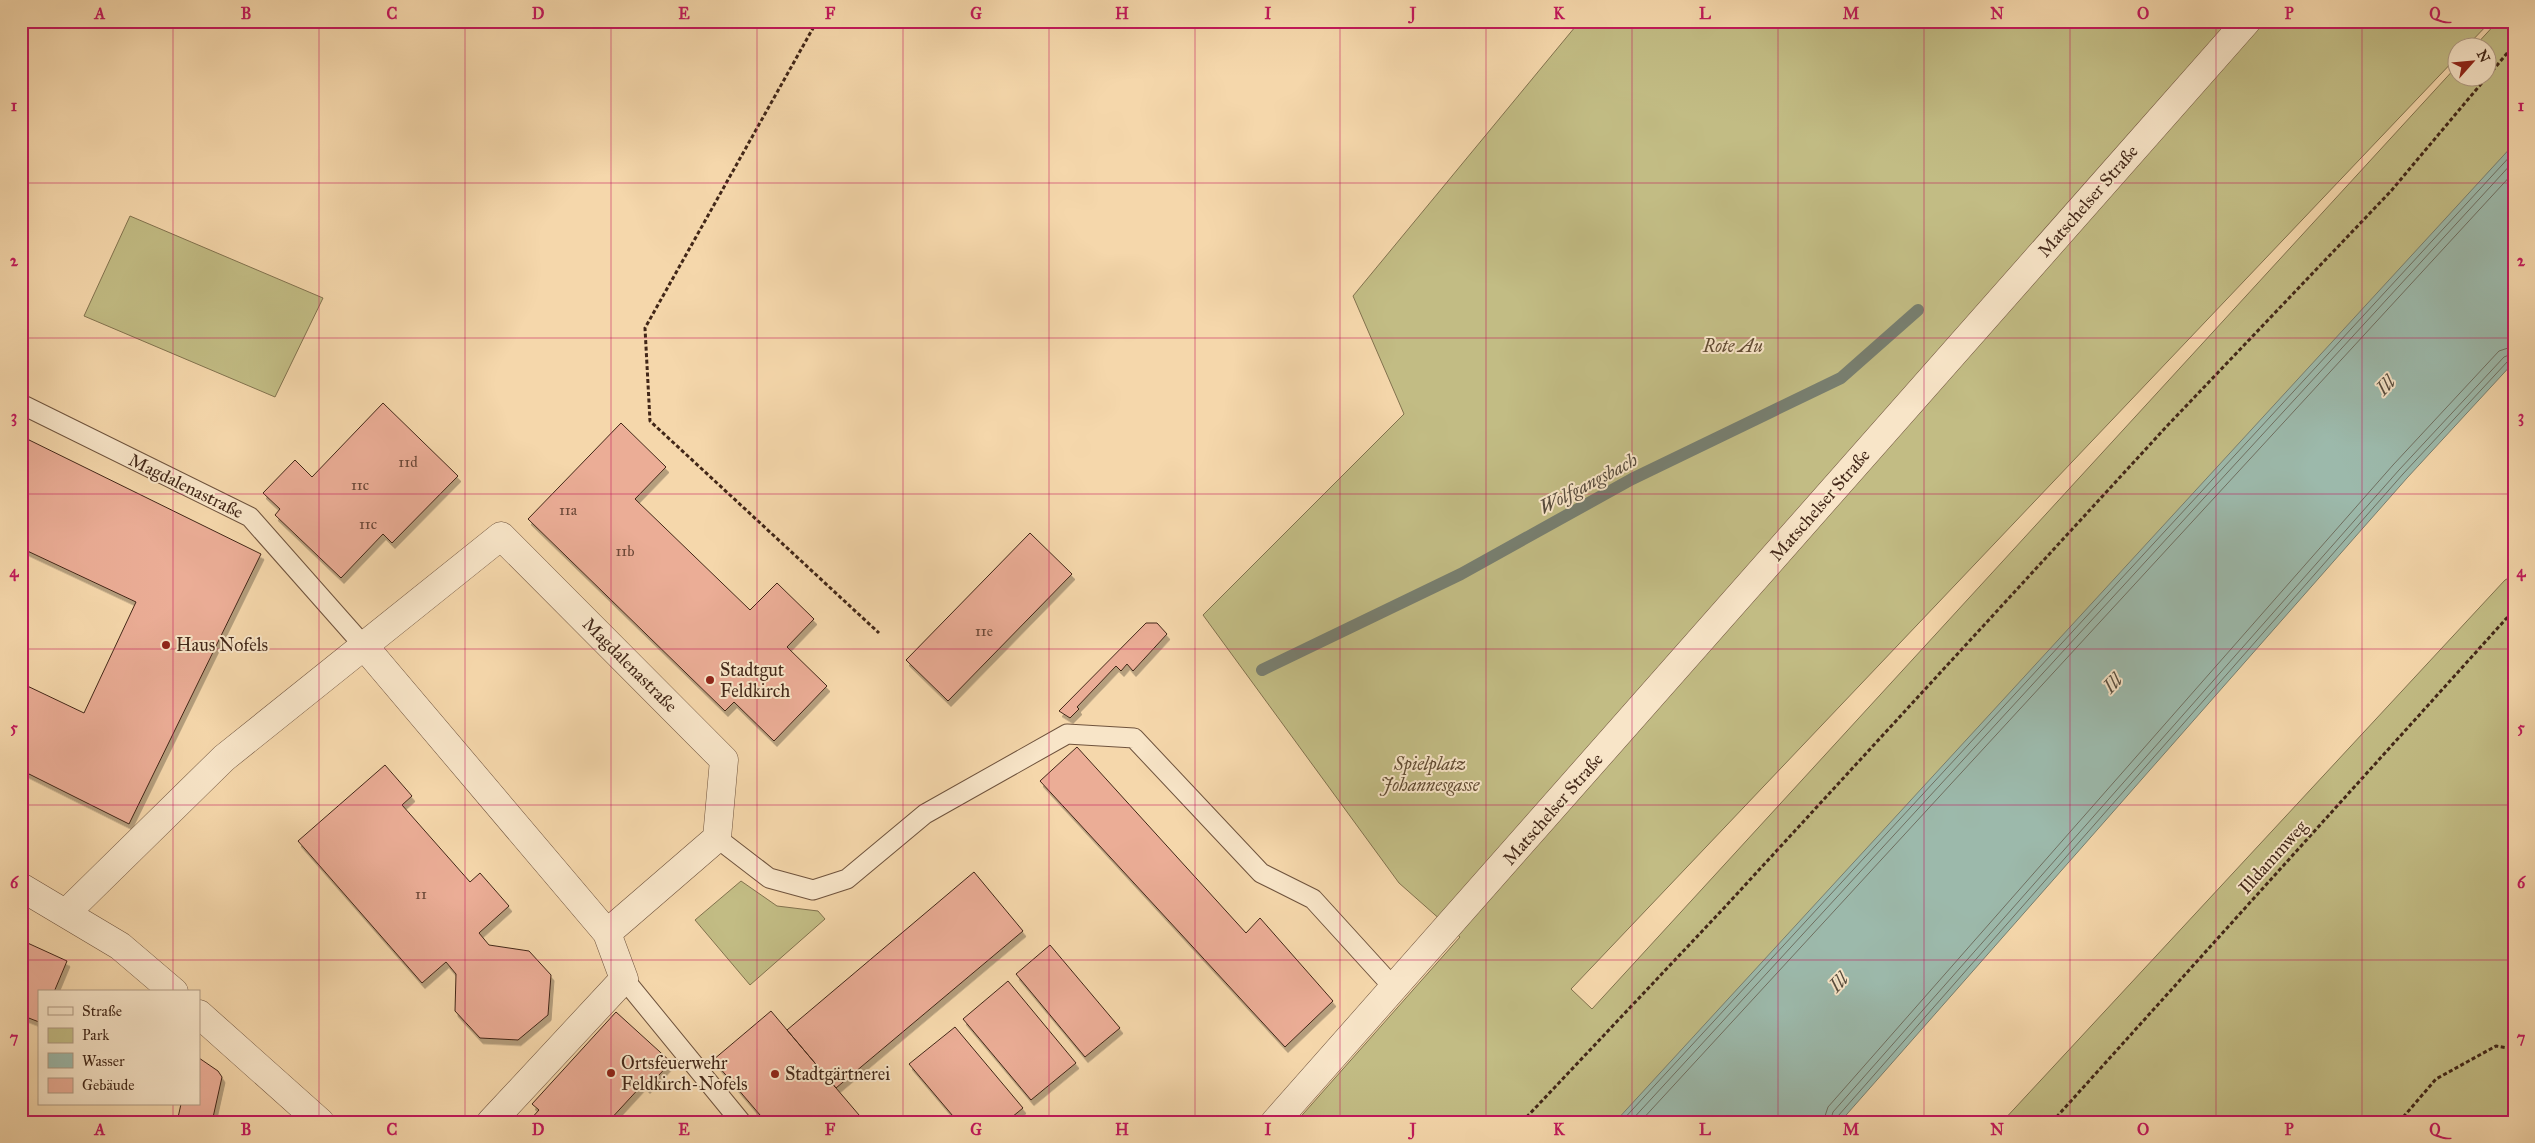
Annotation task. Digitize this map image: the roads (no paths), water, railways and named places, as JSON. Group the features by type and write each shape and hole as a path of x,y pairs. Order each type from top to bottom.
{"street":[{"name":"Matschelser Straße","path":"1275,1122 2247,21"},
{"name":"Magdalenastraße","path":"66,913 224,758 501,536 724,760 717,838"},
{"name":"Magdalenastraße","path":"364,646 607,933 624,979"},
{"path":"607,933 717,838"},
{"path":"21,887 120,946 172,990"},
{"path":"491,1122 624,979"},
{"path":"200,1015 320,1122"}],"lane":[{"name":"Magdalenastraße","path":"21,404 250,517 364,646"},
{"path":"717,838 769,878 813,890 847,879 926,814 1067,734 1134,738 1261,873 1313,899 1394,988"},
{"path":"624,979 741,1122"}],"water":[{"name":"Ill","path":"2514,144 2514,362 2407,478 1840,1122 1615,1122"}],"waterway":[{"name":"Wolfgangsbach","path":"1262,670 1461,574 1632,479 1841,378 1918,310"}],"place":[{"name":"Haus Nofels","path":"166,645"},
{"name":"Stadtgut Feldkirch","path":"710,680"},
{"name":"Ortsfeuerwehr Feldkirch-Nofels","path":"611,1073"},
{"name":"Stadtgärtnerei","path":"775,1074"}],"park label":[{"name":"Rote Au","path":"1733,346"},
{"name":"Spielplatz Johannesgasse","path":"1430,774"}]}
